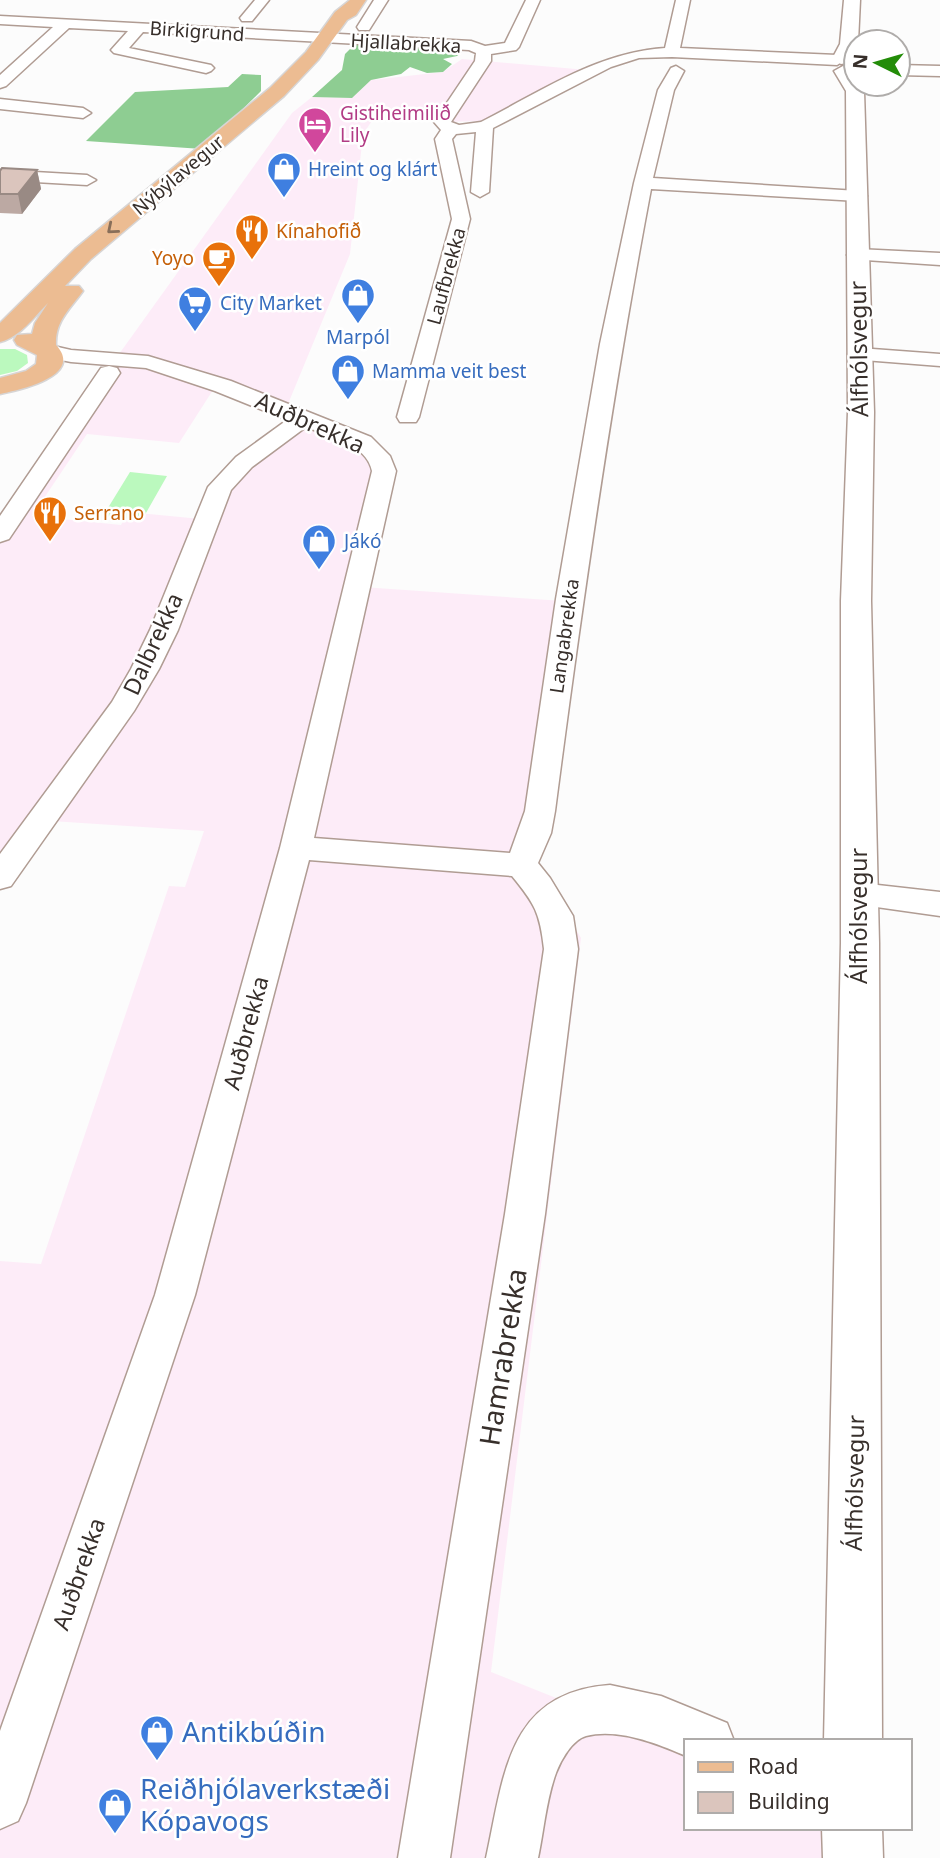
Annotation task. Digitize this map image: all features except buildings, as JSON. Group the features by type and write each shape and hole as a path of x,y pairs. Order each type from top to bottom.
{"main road":[{"name":"Nýbýlavegur","path":"0,337 83,254 267,101 312,56 334,39 355,17 354,6"},
{"name":"Nýbýlavegur","path":"8,385 41,373 49,365 51,358 42,333 49,318 78,283 280,110 321,68 334,39"},
{"path":"0,337 19,339 46,348"}],"street":[{"path":"247,18 262,0"},
{"path":"364,27 381,0"},
{"name":"Hjallabrekka","path":"334,39 452,44 484,51 512,47 533,0"},
{"name":"Langabrekka","path":"521,865 535,833 540,811 569,599 611,344 643,183 674,61 684,0"},
{"name":"Álfhólsvegur","path":"851,28 852,0"},
{"name":"Birkigrund","path":"3,20 21,7"},
{"path":"91,24 108,8"},
{"name":"Birkigrund","path":"3,20 334,39"},
{"path":"0,83 66,23"},
{"path":"140,27 119,50 206,68"},
{"path":"288,37 307,46 312,56"},
{"name":"Hjallabrekka","path":"452,128 445,126 443,117 483,61 484,51"},
{"path":"452,128 468,130 485,126 621,58 674,61 775,59 842,65"},
{"path":"912,69 936,70"},
{"name":"Álfhólsvegur","path":"851,98 858,196 861,412 856,601 860,895 853,1739"},
{"path":"0,104 83,113"},
{"path":"480,192 485,126"},
{"name":"Laufbrekka","path":"408,417 461,219 443,139 452,128"},
{"path":"0,175 88,180"},
{"path":"643,183 858,196"},
{"path":"857,255 940,260"},
{"name":"Auðbrekka","path":"0,1803 175,1295 296,848 384,471 382,461 363,442 305,417 183,372 148,362 71,356 46,348"},
{"path":"859,354 940,360"},
{"name":"Auðbrekka","path":"8,385 109,373 183,372"},
{"path":"0,534 109,373"},
{"name":"Dalbrekka","path":"0,878 124,705 145,669 164,630 220,487 244,463 305,417"},
{"path":"296,848 521,865"},
{"name":"Hamrabrekka","path":"424,1858 523,1227 561,949 556,916 539,886 521,865"},
{"path":"860,895 940,904"},
{"path":"512,1858 534,1761 557,1724 595,1708 647,1714 704,1739"},
{"path":"852,1830 853,1858"}],"shaded area":[{"path":"462,59 587,70 491,121 438,122 374,118 363,134 350,254 288,404 388,457 362,587 563,601 537,862 581,938 491,1672 684,1749 684,1830 845,1830 845,1858 0,1858 0,1261 41,1264 169,886 185,887 204,831 36,820 0,868 0,520 292,113 312,97 352,98 371,80 443,72","holes":["213,390 278,415 288,424 201,519 128,512 121,525 32,516 87,434 179,443"]}],"green space":[{"path":"355,44 436,47 462,52 443,59 452,64 443,72 427,73 410,67 401,74 371,80 352,98 312,97 342,70 345,54"},
{"path":"242,74 261,75 261,91 202,149 86,141 135,92 228,87"},
{"path":"0,349 15,349 27,355 28,363 17,371 0,375"},
{"path":"130,472 167,476 142,520 103,516"}],"place":[{"name":"Gistiheimilið Lily","path":"315,154"},
{"name":"Hreint og klárt","path":"284,199"},
{"name":"Kínahofið","path":"252,261"},
{"name":"Yoyo","path":"219,288"},
{"name":"Marpól","path":"358,325"},
{"name":"City Market","path":"195,333"},
{"name":"Mamma veit best","path":"348,401"},
{"name":"Serrano","path":"50,543"},
{"name":"Jákó","path":"319,571"},
{"name":"Antikbúðin","path":"157,1762"},
{"name":"Reiðhjólaverkstæði Kópavogs","path":"115,1835"}]}
